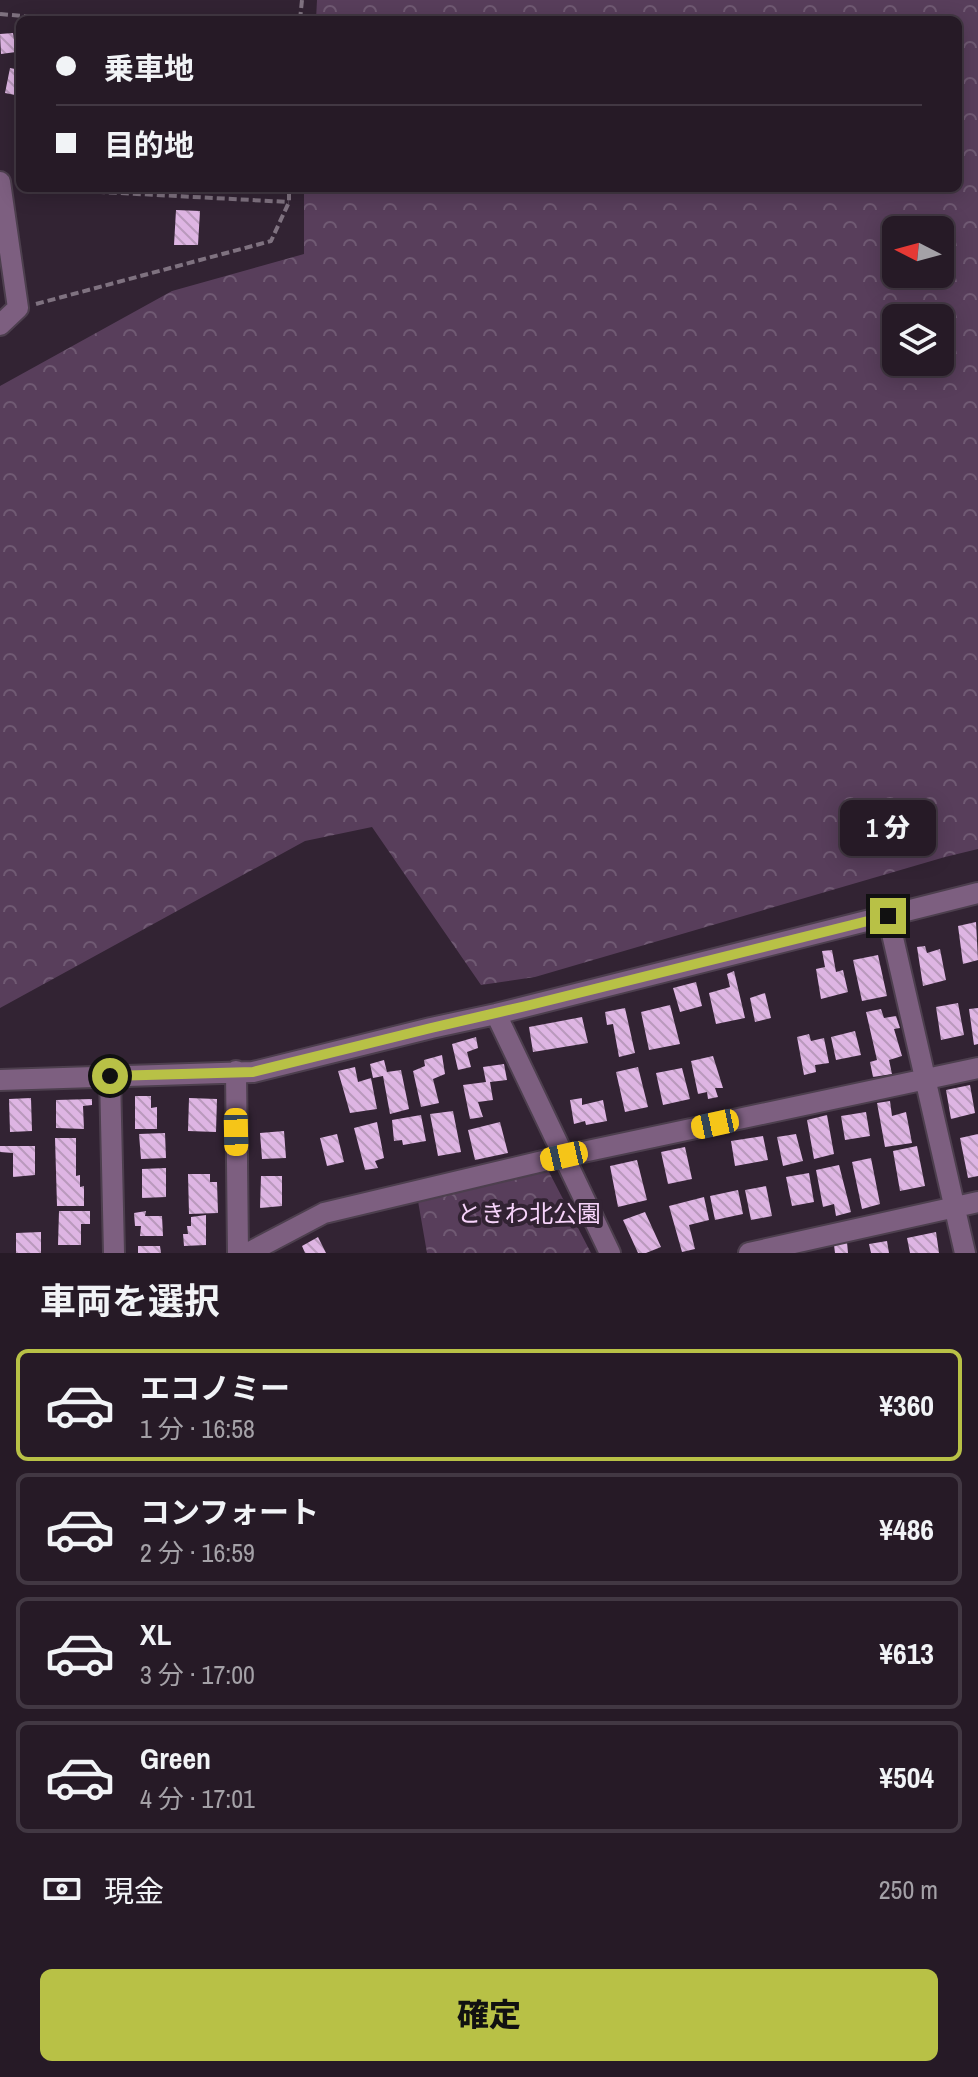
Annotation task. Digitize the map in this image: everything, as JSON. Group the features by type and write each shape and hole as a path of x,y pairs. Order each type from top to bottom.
{"street":[{"path":"0,182 18,308 0,325"},
{"path":"0,1080 253,1072 978,893"},
{"path":"888,916 965,1253"},
{"path":"496,1014 610,1253"},
{"path":"248,1253 324,1213 564,1156 978,1068"},
{"path":"236,1071 238,1253"},
{"path":"110,1076 114,1253"},
{"path":"749,1253 978,1202"}],"path":[{"path":"0,14 24,16"},
{"path":"100,192 289,202"},
{"path":"18,308 271,241 289,202 289,192"}],"green space":[{"path":"317,0 978,0 978,849 535,977 481,985 372,827 305,841 0,1008 0,386 172,291 304,254 304,192 962,192 962,16 316,16"},
{"name":"ときわ北公園","path":"548,1170 591,1253 427,1253 418,1201"}],"building":[{"path":"13,33 16,52 1,54 0,34"},
{"path":"10,68 16,69 16,95 5,93"},
{"path":"176,210 200,211 198,245 174,245"},
{"path":"976,922 978,960 963,964 958,926"},
{"path":"925,946 927,953 940,949 946,980 923,986 917,947"},
{"path":"832,950 836,972 843,970 848,992 821,999 816,969 825,967 822,951"},
{"path":"878,955 887,996 862,1001 853,960"},
{"path":"734,971 745,1018 716,1024 709,993 730,987 727,974"},
{"path":"696,982 702,1006 680,1012 673,988"},
{"path":"765,993 771,1018 755,1022 750,998"},
{"path":"958,1003 964,1035 941,1040 936,1007"},
{"path":"670,1005 680,1044 649,1050 641,1012"},
{"path":"625,1008 635,1053 619,1057 613,1024 607,1025 605,1012"},
{"path":"978,1008 978,1044 974,1045 969,1009"},
{"path":"881,1009 884,1018 896,1016 900,1028 894,1029 902,1056 889,1060 892,1074 873,1077 870,1062 877,1060 866,1012"},
{"path":"582,1017 588,1043 533,1052 529,1027"},
{"path":"855,1031 861,1055 836,1060 831,1037"},
{"path":"809,1034 811,1041 824,1038 829,1063 815,1065 816,1072 804,1075 797,1037"},
{"path":"476,1037 478,1048 467,1052 471,1067 458,1070 452,1044"},
{"path":"442,1055 445,1074 433,1079 439,1103 421,1107 413,1071 425,1066 424,1060"},
{"path":"713,1056 723,1088 715,1088 718,1097 708,1099 707,1092 698,1094 691,1061"},
{"path":"384,1060 387,1072 401,1070 409,1109 390,1114 383,1076 373,1078 370,1064"},
{"path":"504,1064 507,1080 490,1082 493,1100 478,1102 483,1117 470,1119 463,1085 486,1082 483,1067"},
{"path":"355,1067 358,1082 371,1078 377,1109 350,1113 338,1071"},
{"path":"638,1067 648,1107 625,1112 616,1072"},
{"path":"682,1068 690,1099 663,1105 656,1073"},
{"path":"970,1085 975,1113 951,1119 946,1090"},
{"path":"135,1096 151,1096 151,1108 157,1107 157,1129 135,1129"},
{"path":"31,1098 32,1131 10,1132 9,1099"},
{"path":"189,1098 217,1099 216,1132 188,1131"},
{"path":"582,1098 582,1105 603,1100 607,1121 574,1124 570,1100"},
{"path":"92,1099 92,1105 83,1106 84,1129 56,1128 56,1100"},
{"path":"890,1101 892,1116 906,1112 912,1143 885,1147 877,1103"},
{"path":"453,1111 461,1152 438,1156 430,1114"},
{"path":"866,1112 870,1136 845,1140 841,1116"},
{"path":"421,1115 426,1141 403,1145 402,1140 394,1141 392,1120"},
{"path":"827,1115 834,1154 814,1159 807,1120"},
{"path":"377,1122 384,1158 375,1161 378,1168 365,1170 354,1128"},
{"path":"500,1122 508,1153 475,1160 468,1130"},
{"path":"284,1131 286,1158 262,1159 260,1133"},
{"path":"165,1133 166,1158 141,1159 139,1134"},
{"path":"337,1134 344,1162 327,1166 320,1138"},
{"path":"796,1134 803,1161 783,1166 777,1137"},
{"path":"978,1134 978,1176 968,1178 960,1138"},
{"path":"763,1136 768,1160 735,1166 731,1141"},
{"path":"55,1138 76,1138 76,1176 80,1175 80,1187 84,1186 84,1206 57,1206"},
{"path":"0,1146 35,1146 35,1175 13,1177 13,1153 0,1152"},
{"path":"917,1146 925,1186 900,1191 893,1151"},
{"path":"685,1147 692,1179 668,1184 661,1152"},
{"path":"871,1158 880,1204 862,1209 852,1162"},
{"path":"637,1160 647,1200 618,1207 610,1166"},
{"path":"839,1165 851,1212 836,1216 834,1204 823,1207 816,1170"},
{"path":"166,1168 166,1197 142,1198 142,1169"},
{"path":"809,1173 814,1202 792,1206 786,1177"},
{"path":"188,1174 210,1174 210,1182 217,1182 218,1213 189,1214"},
{"path":"261,1176 282,1176 282,1206 260,1208"},
{"path":"766,1186 772,1216 751,1220 745,1190"},
{"path":"738,1190 743,1214 715,1220 710,1196"},
{"path":"704,1197 709,1220 689,1225 695,1249 682,1252 669,1206"},
{"path":"59,1211 90,1211 90,1224 81,1224 81,1245 58,1245"},
{"path":"146,1211 145,1216 162,1216 163,1236 140,1236 141,1226 135,1226 134,1213"},
{"path":"645,1212 661,1247 638,1253 623,1220"},
{"path":"206,1215 206,1245 184,1246 183,1234 188,1234 191,1217"},
{"path":"41,1232 41,1253 16,1253 16,1233"},
{"path":"936,1232 939,1253 910,1253 907,1238"},
{"path":"318,1237 326,1253 305,1253 302,1246"},
{"path":"887,1241 889,1253 871,1253 869,1244"},
{"path":"847,1242 848,1253 835,1253 834,1245"},
{"path":"138,1246 160,1246 161,1253 138,1253"}],"route":[{"path":"110,1076 253,1072 888,916"}]}
